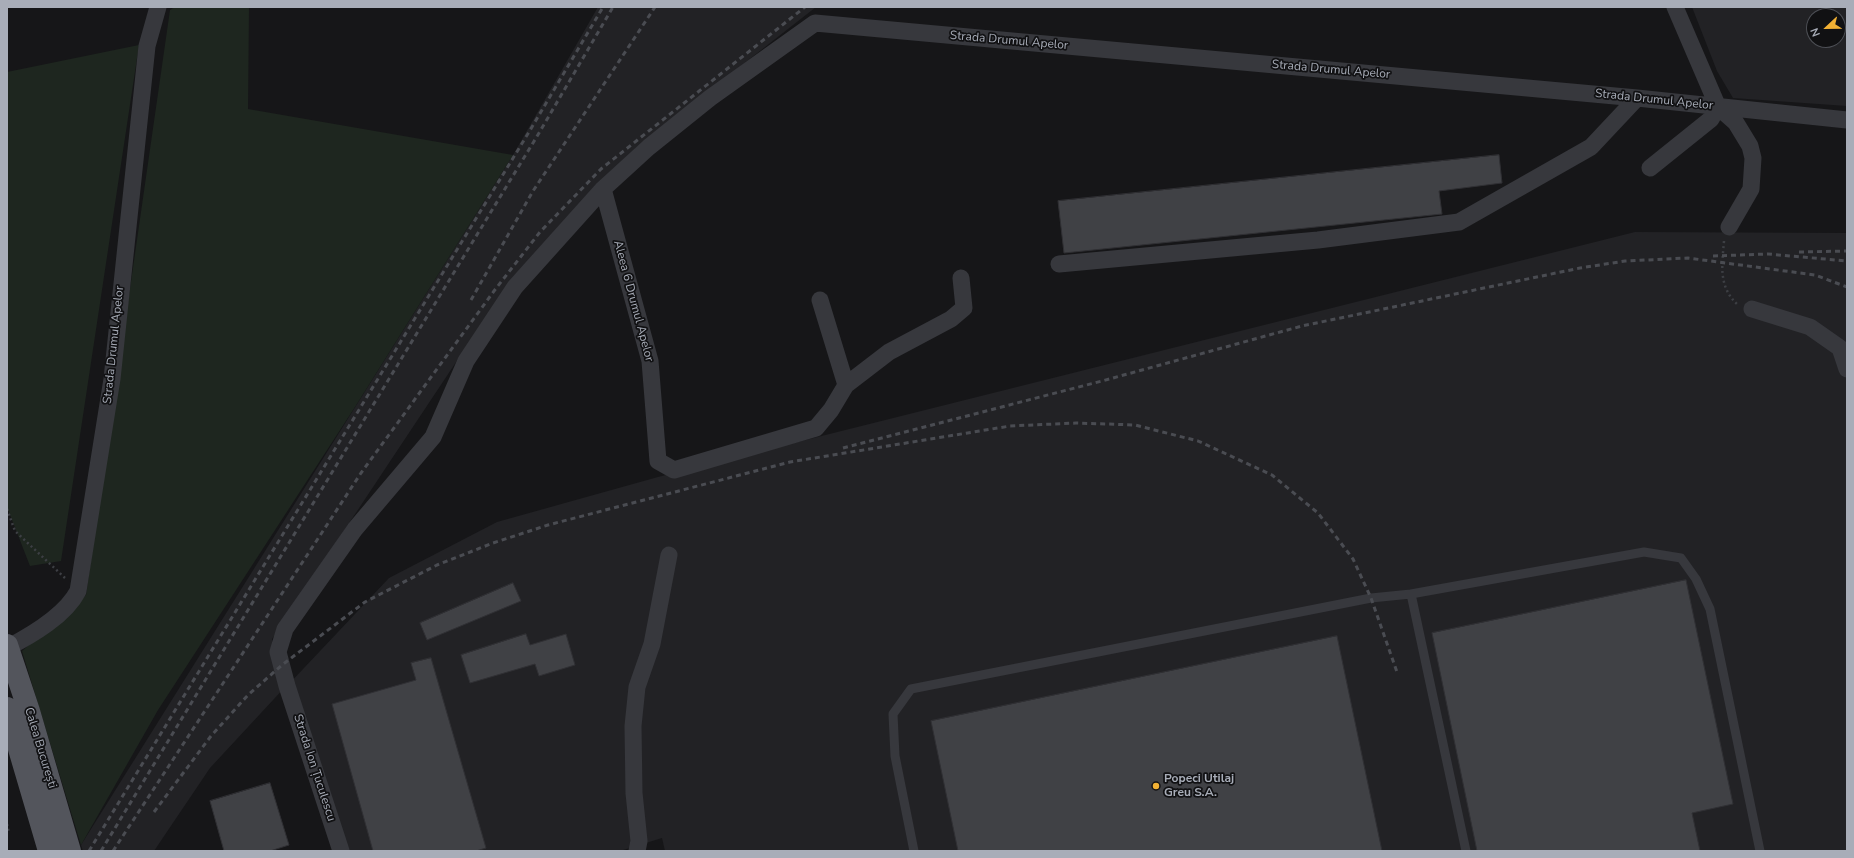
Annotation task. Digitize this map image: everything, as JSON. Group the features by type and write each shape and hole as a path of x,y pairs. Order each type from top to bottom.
{"main road":[{"name":"Calea București","path":"7,647 29,711 70,851"},
{"name":"Calea București","path":"7,708 49,851"}],"street":[{"name":"Strada Drumul Apelor","path":"7,647 37,630 71,604 78,591 112,379 126,233 147,46 158,7"},
{"path":"1675,7 1718,107 1736,124 1750,146 1753,158 1751,189 1729,227"},
{"name":"Strada Drumul Apelor","path":"603,189 649,147 710,98 815,23 1637,98 1847,120"},
{"path":"1059,264 1318,240 1459,222 1591,147 1637,98"},
{"path":"1650,168 1711,119 1718,107"},
{"name":"Aleea 6 Drumul Apelor","path":"603,189 650,361 658,461 674,470 816,428 831,410 846,385 889,352 951,319 964,308 961,278"},
{"name":"Strada Ion Țuculescu","path":"341,851 286,686 278,652 285,629 355,529 433,437 466,361 515,287 603,189"},
{"path":"820,300 846,385"},
{"path":"1752,309 1810,327 1840,348 1847,369"},
{"path":"637,851 639,840 634,793 633,726 637,687 652,644 669,555"}],"lane":[{"path":"914,851 895,756 893,714 911,689 1371,598 1412,594 1644,552 1681,558 1696,579 1710,609 1760,851"},
{"path":"1412,594 1466,851"}],"path":[{"path":"1729,227 1725,237 1723,250 1723,279 1726,290 1738,304 1752,309"},
{"path":"7,509 15,531 78,591"},
{"path":"7,824 9,833"}],"shaded area":[{"path":"175,7 249,7 248,109 513,155 355,407 158,710 81,845 22,651 86,595 170,10"},
{"path":"598,7 816,7 635,149 492,308 272,639 275,657 287,686 389,578 497,522 658,477 1635,232 1847,233 1847,851 665,851 662,838 620,851 339,851 286,686 210,768 154,851 83,851 81,845 513,155"},
{"path":"1692,7 1847,7 1847,106 1733,98 1717,71"},
{"path":"139,45 61,561 30,566 7,507 7,72"}],"building":[{"path":"1499,155 1502,183 1439,191 1442,214 1064,253 1058,201"},
{"path":"1686,580 1733,804 1692,813 1700,851 1477,851 1432,633"},
{"path":"513,583 521,601 427,640 420,623"},
{"path":"526,634 530,645 566,634 575,665 539,676 535,664 470,683 461,655"},
{"name":"Popeci Utilaj Greu S.A.","path":"1337,636 1382,851 958,851 931,721"},
{"path":"431,658 486,848 476,851 373,851 332,704 416,680 411,663"},
{"path":"270,783 289,845 270,851 224,851 210,801"}],"railway":[{"path":"89,851 529,132 603,7"},
{"path":"101,851 536,138 613,7"},
{"path":"471,300 533,191 655,7"},
{"path":"113,851 361,473 494,291 540,232 601,169 805,7"},
{"path":"1799,252 1847,251"},
{"path":"1713,256 1768,254 1847,261"},
{"path":"843,448 1102,381 1302,326 1580,268 1625,261 1688,258 1815,275 1847,287"},
{"path":"154,812 211,736 248,695 282,665 365,602 437,565 493,543 548,525 790,462 1010,426 1076,423 1135,425 1198,441 1272,475 1318,513 1353,559 1371,598 1397,672"}],"place":[{"name":"Popeci Utilaj Greu S.A.","path":"1156,786"}]}
